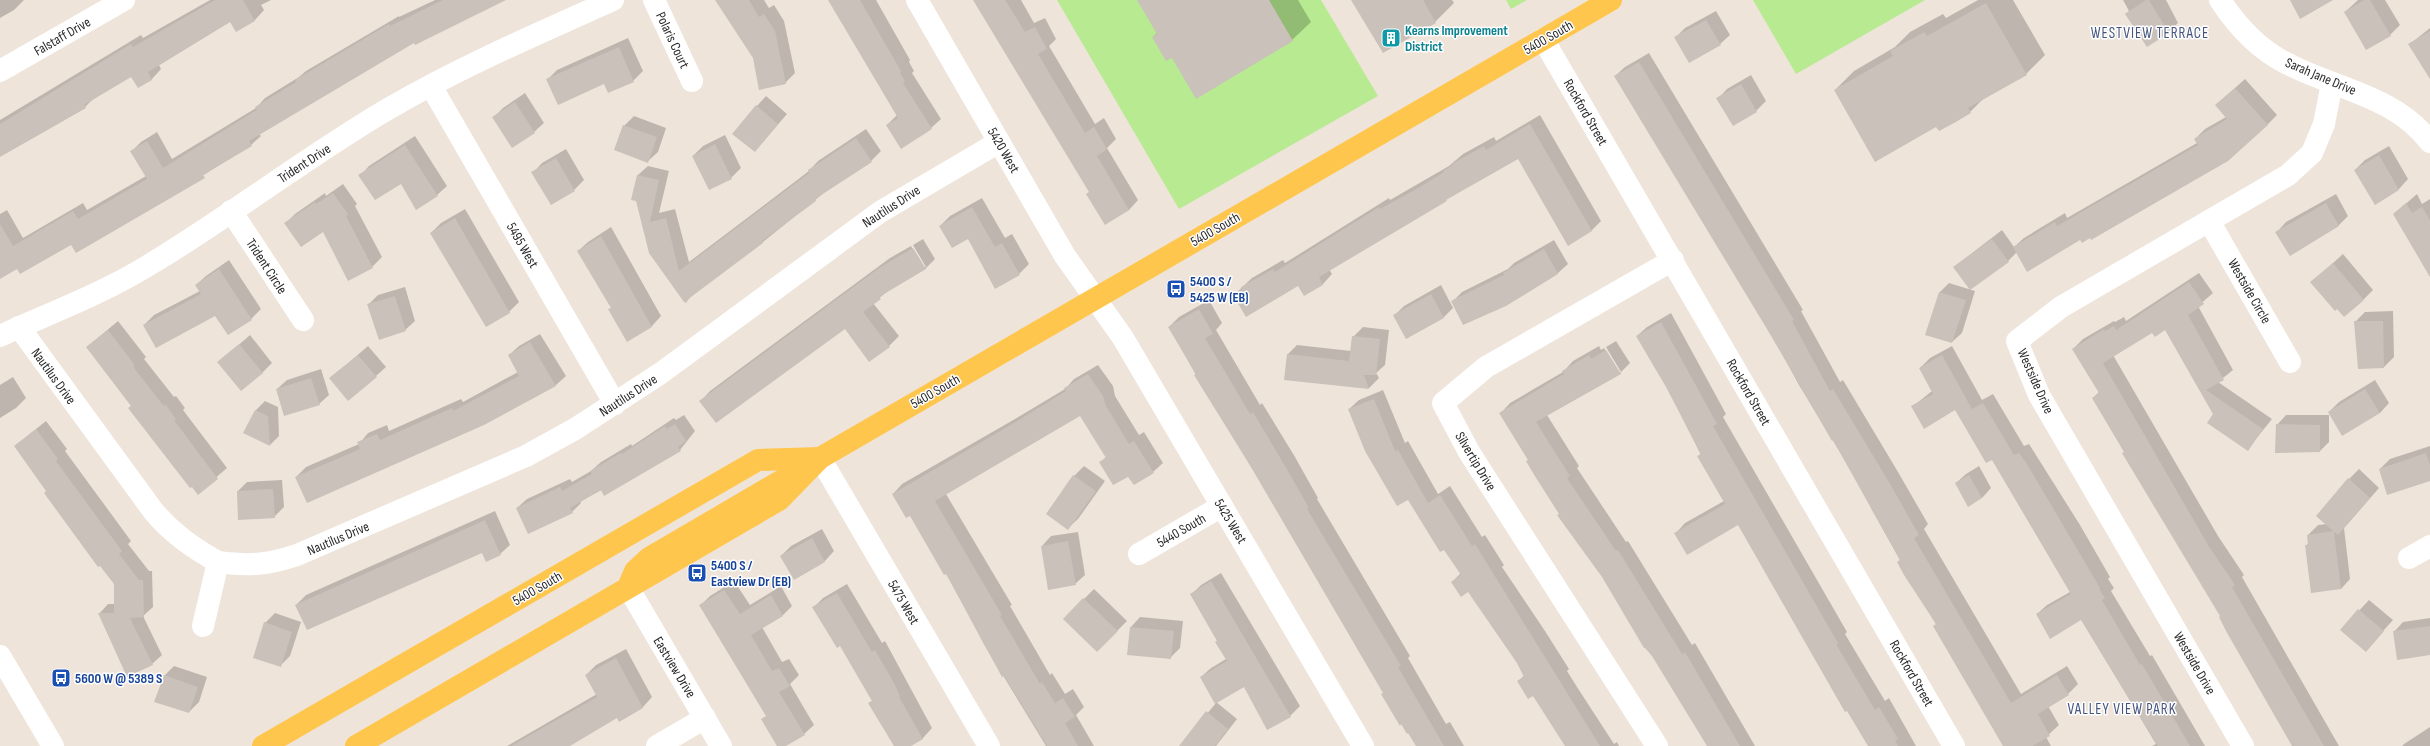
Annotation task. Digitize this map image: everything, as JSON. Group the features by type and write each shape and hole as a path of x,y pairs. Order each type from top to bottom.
{"main road":[{"name":"5400 South","path":"356,746 779,500 820,458 1611,0"},
{"name":"5400 South","path":"263,746 758,460 820,458"}],"street":[{"name":"Falstaff Drive","path":"0,71 124,0"},
{"name":"Trident Drive","path":"9,332 148,266 388,109 495,53 613,0"},
{"name":"Polaris Court","path":"654,0 692,81"},
{"name":"5420 West","path":"917,0 1065,256 1095,298"},
{"name":"Sarah Jane Drive","path":"2220,0 2234,21 2257,44 2287,64 2332,83 2370,96 2401,114 2430,142"},
{"name":"Rockford Street","path":"1543,39 1673,260 1954,746"},
{"name":"Westside Drive","path":"2243,746 2039,395 2017,341 2061,307 2288,175 2312,153 2324,124 2332,83"},
{"name":"5495 West","path":"430,86 615,404"},
{"name":"Nautilus Drive","path":"9,332 169,530 190,547 218,562 247,566 271,564 297,555 526,456 575,429 661,373 880,212 999,142"},
{"name":"Trident Circle","path":"231,212 303,320"},
{"name":"Westside Circle","path":"2210,221 2290,362"},
{"name":"Silvertip Drive","path":"1658,746 1469,452 1443,403 1486,367 1673,260"},
{"name":"5425 West","path":"1095,298 1123,338 1361,745"},
{"name":"5475 West","path":"820,458 989,746"},
{"name":"5440 South","path":"1140,554 1222,506"},
{"path":"2409,558 2430,546"},
{"path":"203,626 218,562"},
{"name":"Eastview Drive","path":"629,588 721,746"},
{"path":"0,656 53,746"},
{"path":"657,746 705,718"}],"green space":[{"path":"1057,0 1321,0 1378,96 1179,209"},
{"path":"1506,0 1527,0 1511,9"},
{"path":"1753,0 1925,0 1796,74"}],"building":[{"path":"215,0 243,0 255,21 236,32 230,22 148,72 152,80 138,88 131,77 84,105 86,108 0,157 0,124 131,44 133,47"},
{"path":"443,0 506,0 415,45 414,43 249,141 252,146 203,175 205,178 76,253 71,245 20,274 17,269 0,279 0,224 13,246 73,211 78,219 147,179 130,151 147,141 163,168 257,110 255,107 296,82 295,80 389,24 390,26"},
{"path":"715,0 749,0 759,17 764,14 775,31 786,84 759,90 753,58"},
{"path":"828,0 860,0 901,71 900,72 905,82 903,83 932,129 901,149 886,125 898,118"},
{"path":"973,0 1005,0 1025,32 1035,27 1047,49 1038,54 1085,133 1094,127 1107,149 1097,156 1129,210 1105,225 1086,194 1089,192"},
{"path":"1137,0 1269,0 1293,41 1196,99 1172,58 1166,61 1152,37 1157,34"},
{"name":"Kearns Improvement District","path":"1351,0 1423,0 1436,23 1383,53"},
{"path":"2146,0 2149,0 2169,33 2147,47 2125,14"},
{"path":"2290,0 2333,0 2300,19"},
{"path":"2364,0 2370,0 2391,36 2366,50 2344,12"},
{"path":"1986,3 2027,75 1968,108 1971,113 1954,123 1939,131 1936,127 1875,162 1834,90 1893,56 1890,51 1924,32 1927,36"},
{"path":"1706,20 1721,45 1689,63 1674,37"},
{"path":"2430,31 2430,79 2408,44"},
{"path":"619,47 634,82 608,93 604,84 558,105 546,79"},
{"path":"1639,62 1794,320 1792,321 1830,391 1833,389 1889,482 1919,535 1914,538 2011,703 2057,675 2069,695 2038,714 2050,736 2032,746 2003,746 1933,626 1936,624 1904,575 1897,562 1900,560 1833,440 1832,441 1770,334 1614,76"},
{"path":"1741,84 1757,112 1733,126 1716,98"},
{"path":"2235,88 2268,125 2228,161 2091,240 2090,238 2082,243 2080,240 2027,272 2013,247 2055,222 2057,226 2198,145 2194,139 2227,119 2215,105"},
{"path":"515,102 535,133 512,148 492,117"},
{"path":"756,105 778,124 755,152 732,134"},
{"path":"1530,124 1592,231 1568,246 1518,159 1446,200 1447,201 1319,277 1323,285 1304,296 1298,286 1246,317 1233,295 1242,289 1241,287 1273,269 1275,272 1379,207 1380,209 1420,187 1444,172 1443,171 1453,165 1452,164 1484,146 1486,150"},
{"path":"623,125 657,137 648,163 614,150"},
{"path":"856,138 872,162 815,199 816,201 762,241 763,243 687,300 687,303 684,302 649,253 636,201 631,200 637,175 659,180 650,222 666,218 679,271 809,173 808,170"},
{"path":"715,144 732,179 709,190 692,156"},
{"path":"405,145 438,196 416,210 401,184 375,200 358,175"},
{"path":"2379,155 2399,190 2375,205 2354,170"},
{"path":"556,158 575,191 551,205 531,172"},
{"path":"333,193 348,214 346,216 373,268 348,281 323,232 301,247 284,223 315,202 316,204"},
{"path":"2326,203 2339,226 2290,256 2275,232"},
{"path":"2406,203 2412,213 2422,207 2430,220 2430,277 2393,214"},
{"path":"972,207 995,247 1002,243 1020,275 995,289 968,239 952,248 939,226"},
{"path":"455,218 510,313 486,327 430,233"},
{"path":"601,236 652,327 627,342 608,309 611,308 577,251"},
{"path":"1992,239 2009,262 1970,290 1953,267"},
{"path":"913,248 926,269 879,297 881,299 863,312 890,347 869,362 845,329 716,423 699,401 879,268"},
{"path":"1544,249 1558,274 1506,306 1463,325 1451,301 1504,275 1503,273"},
{"path":"2333,263 2364,300 2344,317 2337,309 2335,311 2310,282"},
{"path":"219,269 252,320 228,335 215,316 156,348 143,325 201,294 195,285"},
{"path":"2189,282 2204,304 2188,315 2224,380 2206,390 2263,429 2248,451 2207,423 2213,414 2165,330 2155,337 2152,333 2103,363 2208,545 2235,585 2232,587 2324,746 2292,746 2226,631 2219,617 2220,616 2122,453 2124,452 2092,398 2099,393 2072,349 2104,329 2105,331 2114,326 2116,330"},
{"path":"1939,292 1966,300 1952,343 1925,335"},
{"path":"1431,294 1444,318 1406,339 1393,315"},
{"path":"395,296 406,331 379,340 367,304"},
{"path":"1199,309 1213,334 1205,338 1250,414 1253,412 1285,466 1309,508 1307,509 1401,666 1398,667 1444,746 1416,746 1401,724 1400,726 1381,694 1383,693 1251,467 1194,375 1196,374 1168,327"},
{"path":"2354,321 2383,321 2384,368 2358,369"},
{"path":"1661,322 1717,424 1713,426 1875,710 1879,707 1898,739 1895,741 1898,746 1868,746 1847,711 1845,712 1738,525 1687,555 1674,533 1725,504 1697,456 1701,454 1666,387 1636,336"},
{"path":"108,330 134,364 134,368 164,406 166,405 176,419 174,420 218,479 198,495 192,487 190,488 128,408 131,406 86,347"},
{"path":"1352,336 1380,339 1376,375 1364,375 1369,389 1284,380 1287,354 1349,361"},
{"path":"530,342 556,386 484,425 307,503 295,477 360,449 357,442 377,434 380,440 452,408 453,411 519,376 508,355"},
{"path":"239,344 263,373 241,391 217,362"},
{"path":"1606,350 1621,374 1536,422 1570,476 1567,478 1616,551 1618,550 1682,654 1685,652 1740,746 1707,746 1652,656 1644,648 1602,577 1557,515 1559,514 1533,473 1526,461 1528,460 1499,413 1564,374 1562,371 1589,355 1591,359"},
{"path":"358,355 377,377 348,401 329,378"},
{"path":"1942,355 1972,409 1983,403 2014,455 2019,453 2027,464 2100,588 2099,589 2105,598 2102,600 2140,665 2142,664 2190,746 2158,746 2081,620 2050,639 2036,614 2071,594 1992,460 1986,463 1955,410 1924,429 1911,406 1933,394 1919,368"},
{"path":"1088,374 1103,396 1106,406 1129,444 1134,441 1154,473 1134,485 1128,477 1113,485 1099,462 1106,458 1080,416 935,501 1002,615 1000,616 1040,684 1042,682 1055,703 1063,698 1075,717 1065,723 1078,746 1047,746 1004,676 1002,677 946,574 944,575 910,516 906,518 892,494 1009,426 1066,391 1064,388"},
{"path":"311,378 320,405 284,416 276,389"},
{"path":"2365,389 2380,413 2342,436 2328,412"},
{"path":"1374,399 1395,451 1398,450 1428,503 1440,495 1472,546 1475,544 1600,746 1565,746 1533,696 1528,699 1517,681 1524,677 1517,663 1468,592 1461,597 1451,582 1461,575 1444,550 1440,552 1408,500 1397,506 1365,451 1348,409"},
{"path":"255,410 268,416 270,446 243,433"},
{"path":"675,424 686,441 678,447 681,451 604,496 601,490 570,508 573,513 528,534 516,508 560,487 562,491 592,474 590,471 621,453 622,454 665,426 667,429"},
{"path":"2276,424 2320,425 2320,452 2275,453"},
{"path":"36,429 58,459 56,461 122,551 119,554 139,580 143,580 144,617 130,618 153,665 127,677 98,613 114,613 114,584 100,566 98,567 44,493 46,491 14,446"},
{"path":"2426,453 2430,465 2430,481 2387,495 2379,469"},
{"path":"1073,475 1096,491 1068,530 1046,514"},
{"path":"1969,475 1982,498 1968,507 1955,483"},
{"path":"2348,478 2370,498 2338,535 2334,532 2341,589 2311,593 2305,545 2308,545 2307,535 2333,531 2316,516"},
{"path":"273,489 275,518 238,520 237,491"},
{"path":"485,520 501,555 486,562 482,553 307,630 295,605"},
{"path":"812,538 825,562 794,580 780,556"},
{"path":"1068,541 1076,585 1048,590 1041,546"},
{"path":"1211,581 1291,717 1267,730 1244,687 1215,704 1200,677 1227,661 1215,642 1217,641 1190,594"},
{"path":"724,590 740,614 771,595 783,616 751,635 772,671 779,668 790,686 779,692 805,735 786,746 777,746 761,719 766,716 699,605"},
{"path":"837,593 872,652 875,650 923,739 911,746 894,746 868,703 872,701 840,646 837,648 812,607"},
{"path":"1083,598 1118,631 1097,652 1063,619"},
{"path":"2358,609 2384,631 2366,652 2340,630"},
{"path":"264,622 292,632 281,667 253,658"},
{"path":"2430,626 2430,655 2397,660 2393,631"},
{"path":"1130,627 1174,631 1171,659 1127,655"},
{"path":"616,658 643,708 619,722 617,718 570,746 511,746 597,697 585,675"},
{"path":"164,675 198,687 189,713 154,702"},
{"path":"1206,711 1228,729 1215,746 1179,746"}],"place":[{"name":"Kearns Improvement District","path":"1391,38"},
{"name":"5400 S / 5425 W (EB)","path":"1176,289"},
{"name":"5400 S / Eastview Dr (EB)","path":"697,573"},
{"name":"5600 W @ 5389 S","path":"61,678"}],"district":[{"name":"WESTVIEW TERRACE","path":"2150,33"},
{"name":"VALLEY VIEW PARK","path":"2122,709"}]}
